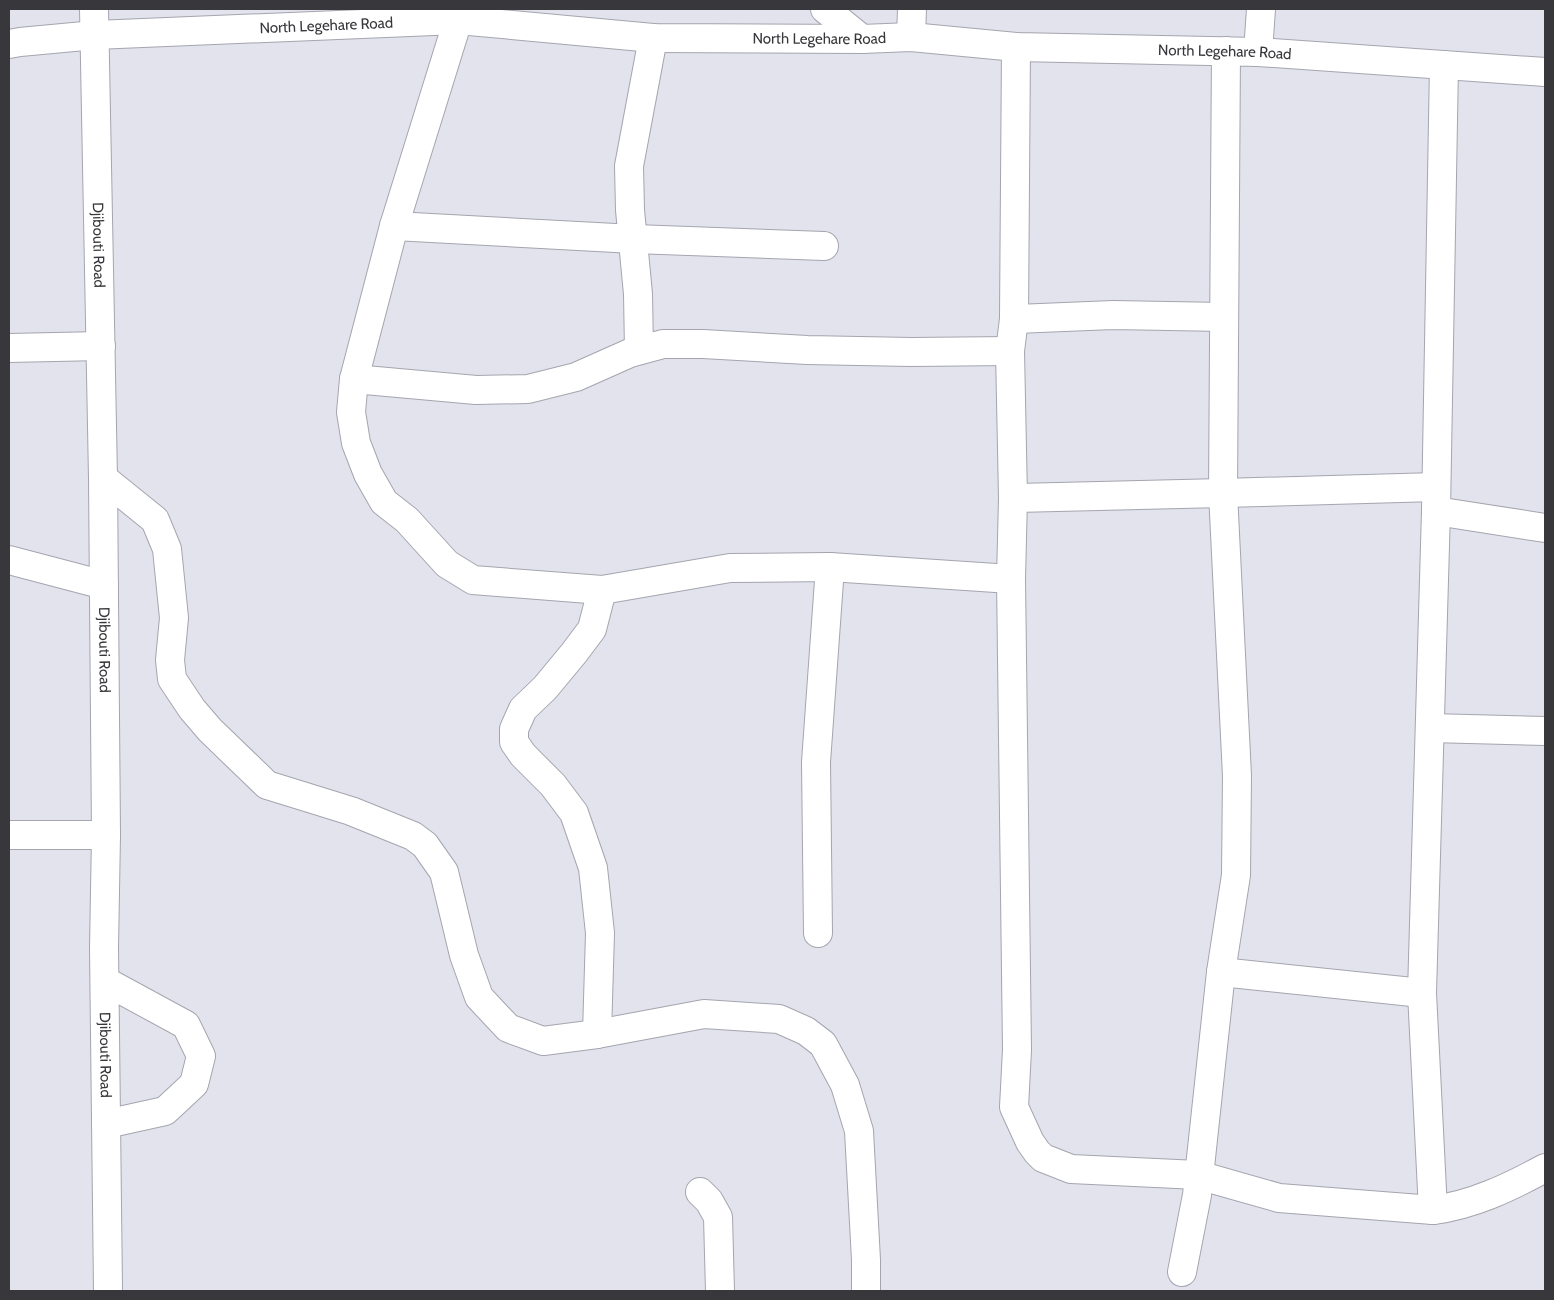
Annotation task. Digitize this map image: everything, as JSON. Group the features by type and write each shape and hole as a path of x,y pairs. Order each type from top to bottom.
{"street":[{"name":"Djibouti Road","path":"94,9 103,478 108,1291"},
{"path":"825,9 862,40"},
{"path":"911,37 912,9"},
{"path":"1258,52 1261,9"},
{"name":"North Legehare Road","path":"9,44 95,35 458,20 653,38 862,40 911,37 1016,47 1258,52 1545,72"},
{"path":"458,20 394,226 354,379 351,412 356,443 368,474 384,502 407,520 447,564 473,580 602,590 730,568 830,567 1010,580"},
{"path":"639,350 638,294 630,210 629,166 653,38"},
{"path":"1016,47 1014,319 1010,351 1013,498 1010,580 1017,1050 1014,1107 1030,1142 1036,1152 1043,1158 1071,1169 1197,1185 1279,1198 1432,1210 1450,1208 1480,1198 1514,1185 1545,1168"},
{"path":"1182,1272 1202,1149 1221,972 1236,874 1237,776 1223,493 1226,51"},
{"path":"1432,1210 1422,993 1436,499 1444,65"},
{"path":"394,226 634,239 824,246"},
{"path":"1014,319 1113,315 1224,317"},
{"path":"354,379 476,390 528,389 576,377 600,365 639,350 663,344 911,352 1010,351"},
{"path":"9,348 101,346"},
{"path":"103,478 155,520 167,549 174,618 170,660 172,679 192,709 210,730 267,784 351,811 413,836 425,846 444,872 464,955 479,997 508,1028 543,1041 598,1034 704,1014 779,1019 806,1032 823,1044 845,1085 859,1131 866,1291"},
{"path":"1013,498 1223,493 1436,499 1545,528"},
{"path":"9,560 104,585"},
{"path":"818,933 816,762 830,567"},
{"path":"598,1034 600,933 594,868 574,813 553,785 523,755 514,742 514,729 522,709 545,688 592,629 602,590"},
{"path":"1430,728 1545,731"},
{"path":"9,835 106,835"},
{"path":"1221,972 1422,993"},
{"path":"105,981 186,1025 201,1056 194,1084 165,1111 106,1124"},
{"path":"700,1192 709,1200 718,1217 720,1291"}]}
